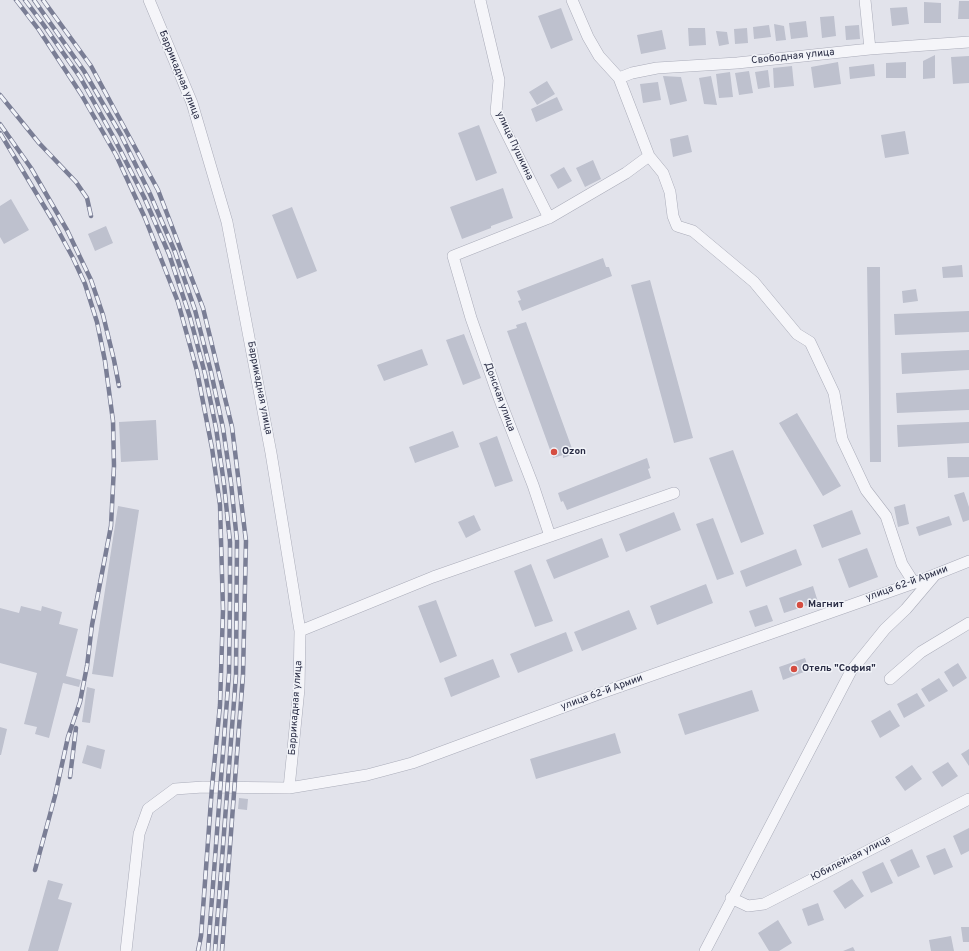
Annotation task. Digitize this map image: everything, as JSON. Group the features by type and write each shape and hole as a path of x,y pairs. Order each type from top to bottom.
{"street":[{"name":"Баррикадная улица","path":"149,0 192,103 227,222 271,453 300,631 299,689 289,788"},
{"name":"улица Пушкина","path":"480,0 499,80 496,112 549,218"},
{"path":"572,0 588,37 599,56 619,78 648,156 663,173 670,192 673,216 677,226 693,231 754,282 797,334 810,342 834,393 842,439 866,490 886,516 902,564 914,583"},
{"path":"865,0 870,49"},
{"name":"Свободная улица","path":"619,78 632,73 657,68 737,63 870,49 969,42"},
{"path":"549,218 626,173 648,156"},
{"name":"Донская улица","path":"549,218 453,256 471,318 533,485 550,536"},
{"path":"300,631 433,578 674,493"},
{"name":"улица 62-й Армии","path":"126,951 139,834 148,809 175,789 227,787 289,788 368,775 412,763 609,690 914,583 969,562"},
{"path":"705,951 731,898 851,671 885,629 906,609 936,574"},
{"path":"890,679 921,652 969,623"},
{"name":"Юбилейная улица","path":"731,898 748,906 764,904 969,799"}],"building":[{"path":"959,1 969,1 969,19 958,19"},
{"path":"924,2 941,3 941,23 924,23"},
{"path":"907,7 909,24 892,26 890,8"},
{"path":"561,8 573,40 551,49 538,16"},
{"path":"834,16 836,36 822,38 820,17"},
{"path":"806,21 808,37 791,39 789,23"},
{"path":"774,24 784,26 786,40 776,41"},
{"path":"769,25 771,37 754,39 753,27"},
{"path":"859,25 860,39 846,40 845,26"},
{"path":"688,28 705,28 706,45 689,46"},
{"path":"747,28 748,43 735,44 734,29"},
{"path":"662,30 666,49 641,54 637,35"},
{"path":"716,31 727,32 729,44 719,46"},
{"path":"935,55 935,78 923,79 923,61"},
{"path":"969,56 969,83 953,84 951,57"},
{"path":"838,62 841,84 814,88 811,67"},
{"path":"906,62 906,78 886,78 886,63"},
{"path":"874,64 875,76 850,79 849,67"},
{"path":"792,66 794,86 774,88 773,68"},
{"path":"768,70 770,87 758,89 755,72"},
{"path":"749,71 753,93 739,95 735,73"},
{"path":"730,72 733,97 719,98 716,74"},
{"path":"663,76 681,77 687,101 670,105"},
{"path":"711,76 717,105 704,104 699,78"},
{"path":"547,81 555,94 537,105 529,92"},
{"path":"658,82 661,100 643,103 640,84"},
{"path":"557,97 563,110 536,122 531,109"},
{"path":"479,125 497,173 476,181 458,133"},
{"path":"905,131 909,154 885,158 881,135"},
{"path":"688,135 692,152 673,157 670,139"},
{"path":"593,160 601,179 585,187 576,168"},
{"path":"564,167 572,181 558,189 550,175"},
{"path":"503,188 513,218 462,239 450,207"},
{"path":"11,199 29,230 4,244 0,237 0,206"},
{"path":"292,207 317,271 297,279 272,215"},
{"path":"106,226 113,243 95,251 88,234"},
{"path":"603,258 606,267 609,267 612,276 522,311 518,301 521,300 517,291"},
{"path":"962,265 963,277 943,278 942,267"},
{"path":"867,267 880,267 881,462 870,462"},
{"path":"650,280 693,438 674,443 631,285"},
{"path":"916,289 918,301 903,303 902,291"},
{"path":"969,311 969,332 895,335 894,314"},
{"path":"526,322 574,454 563,458 563,455 553,458 507,331 517,328 516,325"},
{"path":"464,334 481,378 463,385 446,340"},
{"path":"422,349 428,365 384,381 377,365"},
{"path":"969,350 969,370 902,374 901,353"},
{"path":"969,389 969,410 897,413 896,393"},
{"path":"797,413 841,486 823,496 779,423"},
{"path":"156,420 158,460 121,462 119,422"},
{"path":"969,422 969,443 898,447 897,425"},
{"path":"453,431 459,447 415,463 409,447"},
{"path":"497,436 513,481 495,487 479,443"},
{"path":"733,450 764,534 741,543 709,458"},
{"path":"947,457 969,457 969,477 948,478"},
{"path":"647,458 651,478 567,510 563,501 561,502 558,493"},
{"path":"964,492 969,507 969,520 963,522 954,495"},
{"path":"905,504 909,524 898,527 894,507"},
{"path":"118,506 139,510 113,677 92,674"},
{"path":"852,510 861,534 822,548 813,525"},
{"path":"674,512 681,530 626,552 619,534"},
{"path":"474,515 481,530 466,538 458,522"},
{"path":"949,516 952,525 919,536 916,527"},
{"path":"713,518 734,574 717,580 696,524"},
{"path":"602,538 609,557 554,579 546,560"},
{"path":"867,548 878,577 849,588 838,559"},
{"path":"796,549 802,565 746,587 740,571"},
{"path":"531,564 553,621 535,627 514,571"},
{"path":"706,584 713,603 657,625 650,606"},
{"path":"813,586 818,602 784,613 779,598"},
{"path":"436,600 457,656 440,663 418,606"},
{"path":"767,605 773,621 755,627 749,611"},
{"path":"21,606 41,611 42,606 62,612 59,624 78,629 66,676 81,680 79,687 63,683 49,738 35,734 37,727 24,724 37,673 0,663 0,608 19,613"},
{"path":"629,610 637,629 582,651 574,632"},
{"path":"566,632 573,651 518,673 510,654"},
{"name":"Отель \"София\"","path":"805,658 809,670 783,680 779,667"},
{"path":"493,659 500,677 451,697 444,678"},
{"path":"958,663 967,678 953,687 944,672"},
{"path":"939,678 948,691 929,702 921,689"},
{"path":"87,687 95,689 90,723 82,722"},
{"path":"752,690 759,711 685,735 678,714"},
{"path":"917,693 925,706 904,718 897,704"},
{"path":"890,710 900,726 880,738 871,721"},
{"path":"0,727 7,729 1,755 0,755"},
{"path":"615,733 621,753 536,779 530,759"},
{"path":"87,745 105,750 101,769 82,763"},
{"path":"969,749 969,766 961,754"},
{"path":"948,762 958,776 942,787 932,772"},
{"path":"912,765 922,779 905,791 895,777"},
{"path":"239,798 248,799 247,810 238,809"},
{"path":"969,828 969,851 961,855 953,836"},
{"path":"945,848 953,867 934,875 926,856"},
{"path":"912,849 920,867 898,877 890,860"},
{"path":"883,862 893,883 871,893 862,872"},
{"path":"852,879 864,896 845,909 833,891"},
{"path":"48,880 63,884 58,899 72,903 58,951 28,951"},
{"path":"818,903 824,920 808,926 802,909"},
{"path":"778,920 792,943 779,951 769,951 758,933"},
{"path":"961,927 969,927 969,942 963,942"},
{"path":"951,936 954,951 931,951 929,940"},
{"path":"853,947 855,951 843,951"}],"railway":[{"path":"16,0 39,30 81,94 116,155 145,218 178,302 197,371 212,448 220,505 223,610 220,705 212,787 201,936 198,951"},
{"path":"25,0 80,77 114,138 144,197 169,254 190,317 205,374 216,428 230,542 229,673 208,951"},
{"path":"34,0 84,71 121,135 150,194 175,252 195,310 211,372 223,428 237,541 236,675 215,951"},
{"path":"43,0 91,66 158,190 203,308 232,427 246,541 243,675 222,951"},
{"path":"0,95 39,143 76,182 87,198 91,216"},
{"path":"0,124 31,168 67,230 91,280 103,315 119,386"},
{"path":"0,133 53,221 85,284 97,322 105,361 113,421 114,466 111,526 92,625 87,666 80,702 68,737 55,796 35,870"},
{"path":"70,777 76,728"}],"place":[{"name":"Ozon","path":"554,452"},
{"name":"Магнит","path":"800,605"},
{"name":"Отель \"София\"","path":"794,669"}]}
